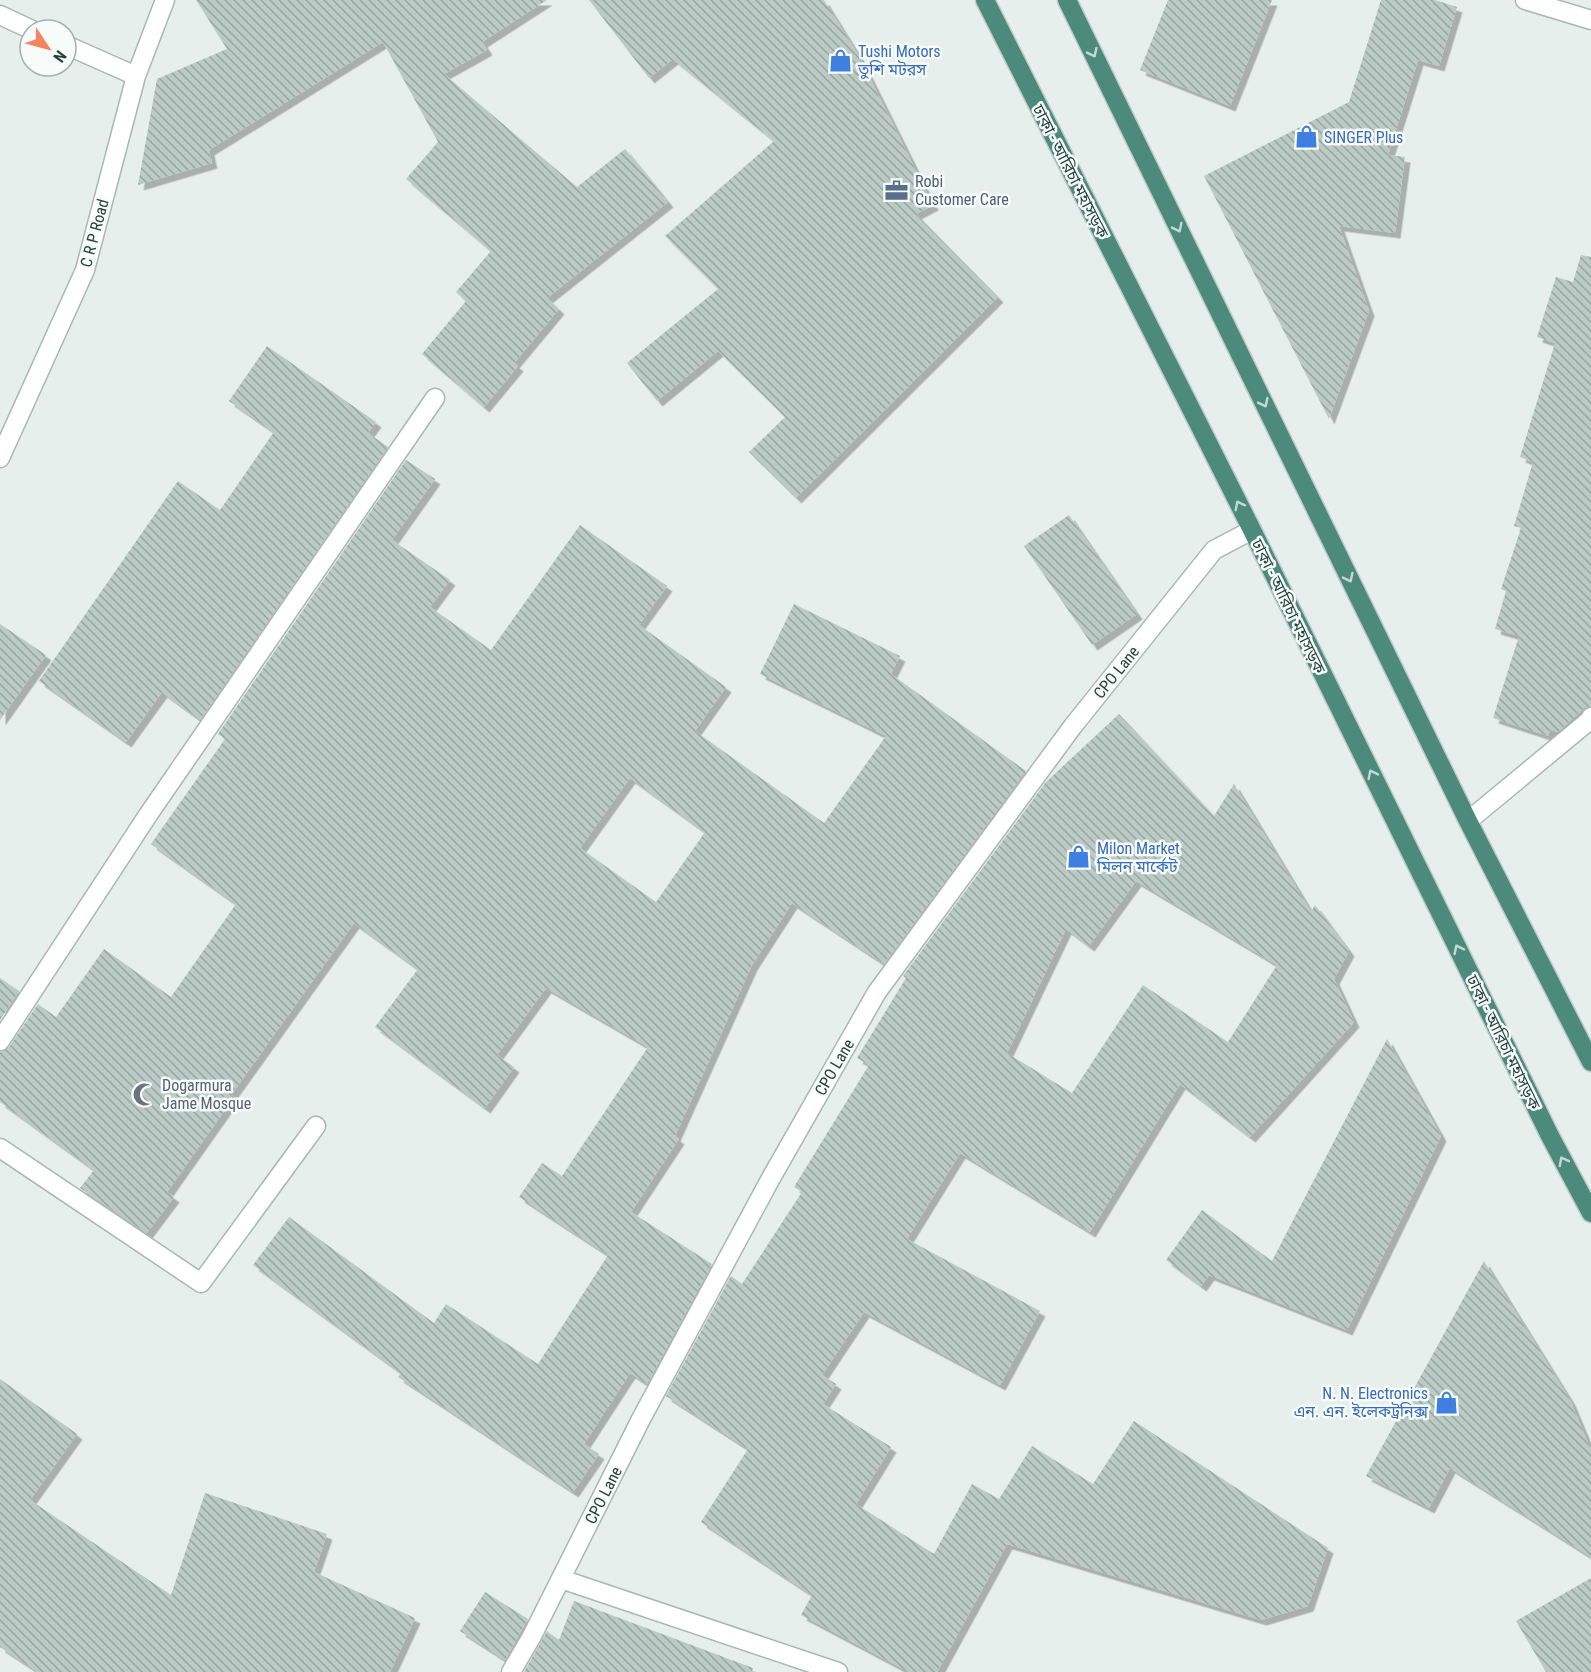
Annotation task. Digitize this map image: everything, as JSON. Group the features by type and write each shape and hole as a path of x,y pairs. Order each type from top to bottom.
{"highway":[{"name":"ঢাকা - আরিচা মহাসড়ক","path":"985,0 1252,530 1550,1136 1591,1213"},
{"path":"1067,0 1468,821 1591,1062"}],"street":[{"name":"C R P Road","path":"0,458 85,270 135,76 165,0"},
{"path":"1525,0 1591,20"},
{"path":"0,15 18,23"},
{"path":"78,50 135,76"},
{"path":"0,1041 154,805 435,398"},
{"name":"CPO Lane","path":"511,1672 561,1579 657,1388 771,1178 877,992 1073,726 1214,550 1252,530"},
{"path":"1468,821 1591,717"},
{"path":"0,1148 201,1283 316,1126"},
{"path":"561,1579 838,1672"}],"building":[{"path":"196,0 547,0 482,42 487,50 444,74 577,187 625,149 668,202 547,298 559,309 514,363 518,366 484,407 422,354 466,301 456,292 491,251 406,179 438,142 383,42 209,150 212,163 138,185 157,79 227,49"},
{"path":"589,0 824,0 860,58 933,205 916,214 998,297 796,498 749,452 785,417 718,351 657,401 627,363 718,289 665,236 774,141 673,59 649,78"},
{"path":"1168,0 1272,0 1230,106 1140,70"},
{"path":"1381,0 1435,0 1457,7 1439,66 1418,60 1388,155 1405,157 1395,233 1339,226 1369,311 1329,419 1204,176 1349,102"},
{"path":"1581,255 1591,257 1591,706 1584,708 1558,732 1550,730 1548,736 1493,718 1519,636 1495,629 1506,591 1501,589 1521,528 1514,526 1533,462 1520,457 1555,343 1537,337 1556,277 1573,282"},
{"path":"267,346 376,422 368,433 388,447 200,720 162,692 126,742 39,681 178,481 220,510 274,432 229,401"},
{"path":"406,460 435,479 392,540 450,580 430,607 491,650 580,525 667,586 639,625 726,687 695,731 824,823 886,736 760,674 794,604 900,656 891,674 1026,771 884,964 792,903 752,965 675,1136 679,1139 631,1212 712,1264 647,1384 630,1373 584,1444 599,1454 573,1492 398,1377 401,1373 253,1265 289,1217 434,1323 446,1304 538,1364 608,1255 519,1197 542,1163 562,1176 648,1047 546,988 497,1055 514,1067 485,1108 375,1027 418,969 354,923 231,1095 234,1097 167,1192 174,1197 147,1233 80,1188 94,1170 0,1102 0,1052 9,1047 38,1004 56,1017 104,949 171,997 236,904 151,844 225,739 218,734","holes":["630,778 705,832 656,902 580,848"]},
{"path":"1069,515 1137,614 1092,645 1024,546"},
{"path":"0,624 46,655 0,720"},
{"path":"1119,714 1214,816 1234,784 1311,912 1315,905 1349,951 1334,979 1354,1022 1250,1137 1180,1084 1090,1232 960,1153 907,1239 1040,1311 1000,1385 864,1312 822,1375 836,1384 823,1404 891,1447 856,1504 934,1554 972,1484 999,1499 1032,1446 1093,1484 1134,1421 1328,1548 1308,1606 1261,1620 1007,1544 937,1672 909,1672 801,1615 812,1595 701,1522 748,1449 666,1396 731,1276 742,1284 802,1192 794,1187 869,1065 857,1058 906,978 903,976 1046,782","holes":["1136,881 1277,965 1228,1042 1143,985 1072,1093 1007,1053 1066,929 1089,946"]},
{"path":"0,978 19,991 0,1020"},
{"path":"1387,1039 1441,1136 1347,1330 1209,1275 1201,1286 1166,1260 1202,1210 1272,1261"},
{"path":"1484,1261 1570,1400 1591,1450 1591,1557 1450,1468 1429,1508 1366,1476"},
{"path":"0,1379 77,1434 30,1500 171,1595 205,1493 327,1534 314,1572 415,1618 390,1672 38,1672 0,1647"},
{"path":"1591,1578 1591,1672 1546,1672 1516,1621"},
{"path":"485,1592 528,1619 505,1660 460,1631"},
{"path":"574,1601 753,1668 752,1672 524,1672 547,1631 559,1640"}],"place":[{"name":"Tushi Motors তুশি মটরস","path":"840,60"},
{"name":"SINGER Plus","path":"1306,137"},
{"name":"Robi Customer Care","path":"897,190"},
{"name":"Milon Market মিলন মার্কেট","path":"1079,857"},
{"name":"Dogarmura Jame Mosque","path":"144,1094"},
{"name":"N. N. Electronics এন. এন. ইলেকট্রনিক্স","path":"1446,1402"}]}
